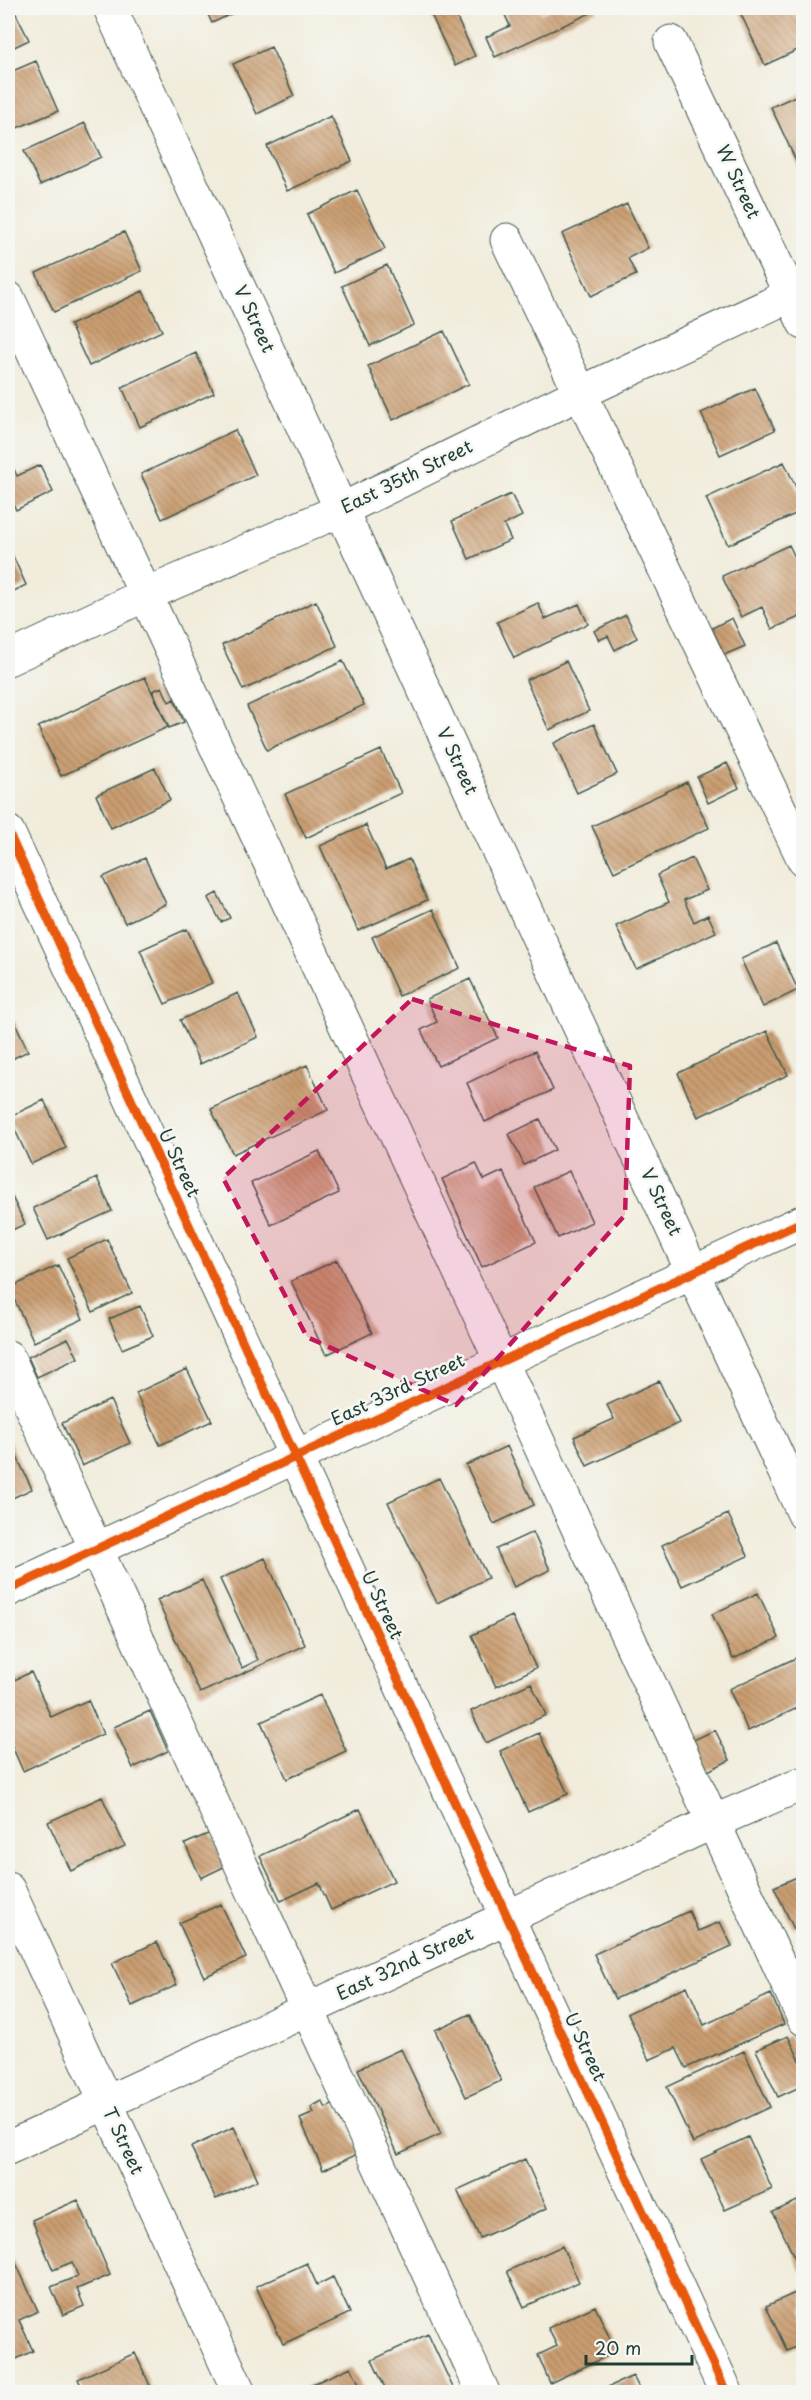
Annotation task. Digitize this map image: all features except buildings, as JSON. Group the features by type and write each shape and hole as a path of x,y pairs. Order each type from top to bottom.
{"street":[{"name":"V Street","path":"110,8 804,1514"},
{"name":"W Street","path":"671,42 799,302"},
{"path":"507,240 804,860"},
{"path":"8,298 804,2019"},
{"name":"East 35th Street","path":"8,659 145,595 342,510 580,393 799,302"},
{"name":"U Street","path":"8,831 726,2392"},
{"name":"East 33rd Street","path":"8,1590 804,1221"},
{"path":"8,1357 483,2392"},
{"name":"East 32nd Street","path":"8,2148 713,1822 804,1783"},
{"name":"T Street","path":"8,1889 239,2392"}],"highlighted area":[{"path":"412,999 630,1066 625,1215 456,1405 307,1337 223,1178"}],"cycle path":[{"path":"8,832 726,2392"},
{"path":"8,1590 804,1221"}]}
